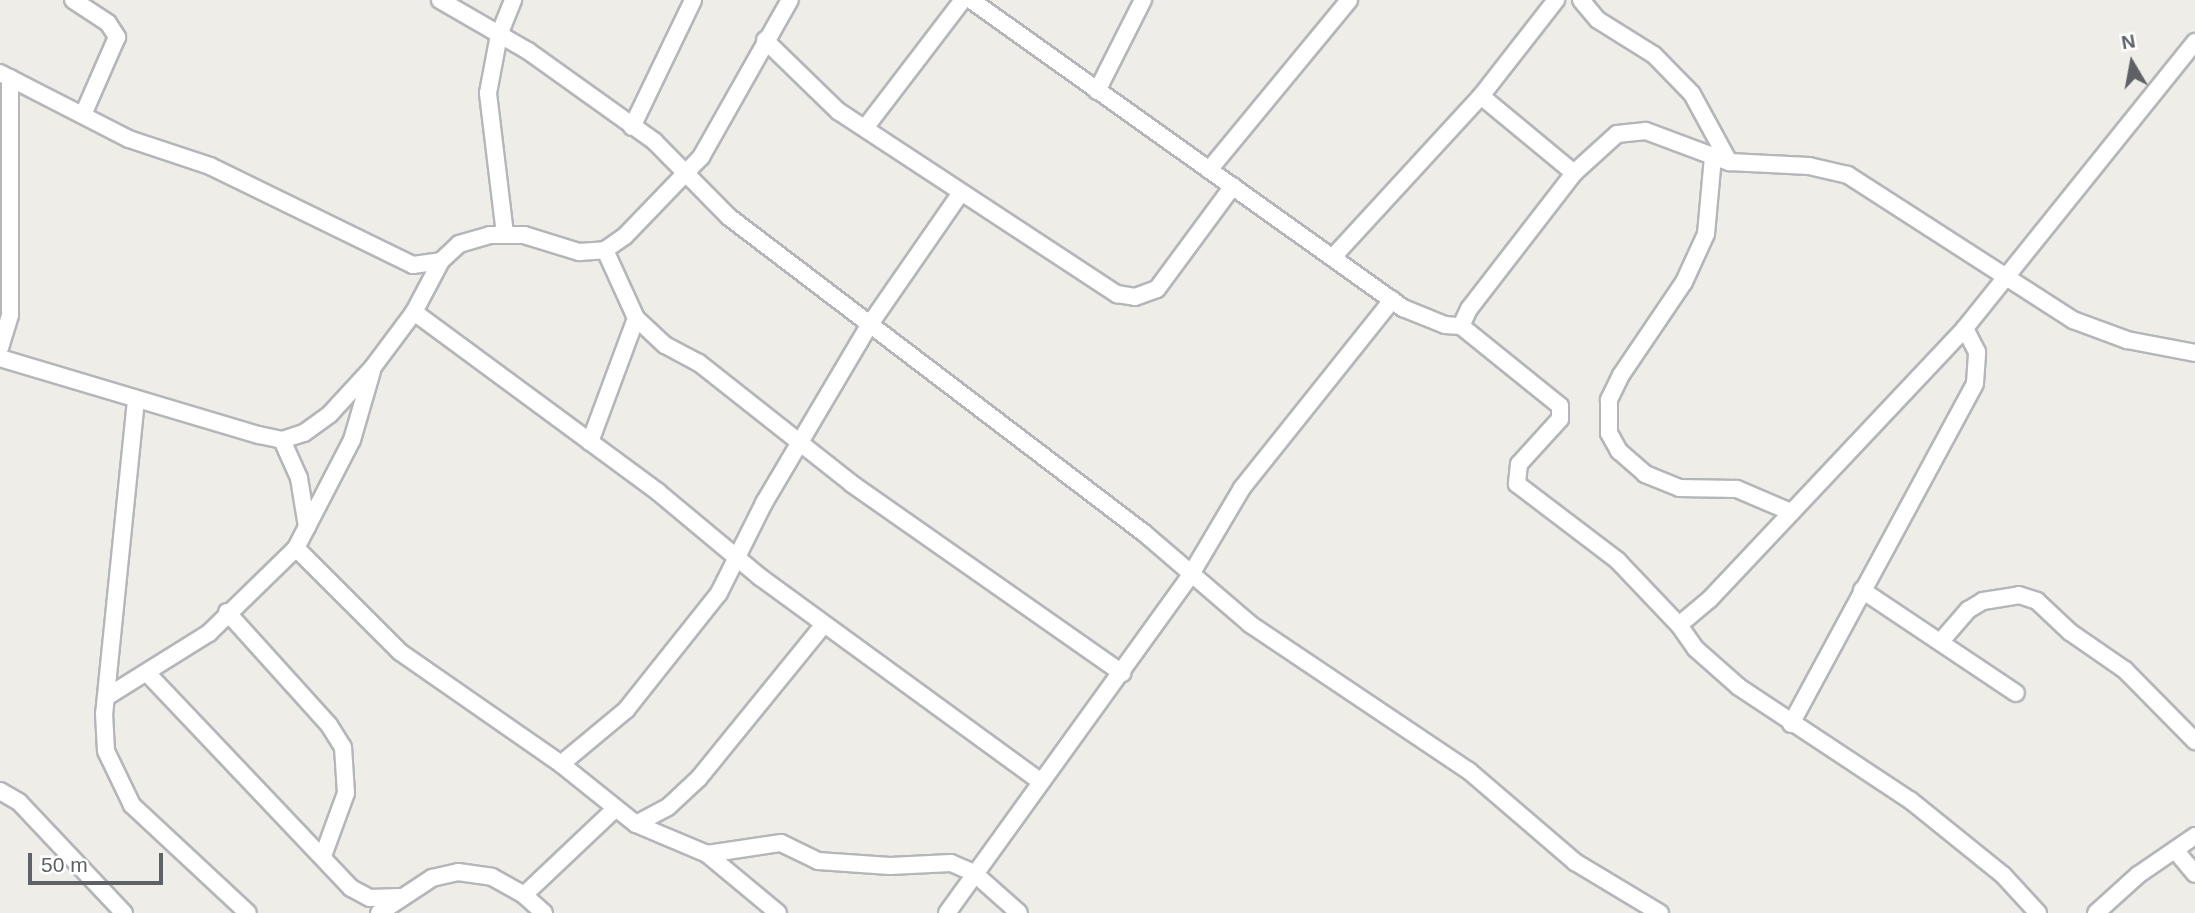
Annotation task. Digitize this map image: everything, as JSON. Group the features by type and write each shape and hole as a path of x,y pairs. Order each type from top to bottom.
{"street":[{"path":"73,0 108,23 117,37 83,115"},
{"path":"440,0 564,75 654,141 729,217 1144,533 1190,576 1250,624 1469,771 1575,862 1660,913"},
{"path":"505,234 488,93 499,35 513,0"},
{"path":"632,127 694,0"},
{"path":"0,358 136,400 282,440 304,433 330,414 373,368 414,312 441,261 459,244 505,234 524,235 579,252 605,250 625,236 701,157 731,111 765,40 790,0"},
{"path":"865,128 964,0"},
{"path":"971,0 1392,300 1424,320 1461,326 1560,406 1560,419 1518,464 1517,484 1617,560 1679,625 1696,649 1791,724 1910,800 2003,875 2038,913"},
{"path":"1097,91 1143,0"},
{"path":"1209,170 1349,0"},
{"path":"1333,257 1481,96 1556,0"},
{"path":"1581,0 1598,20 1654,55 1692,94 1721,160 1706,234 1684,282 1620,374 1609,400 1609,433 1619,451 1645,474 1679,488 1738,489 1791,512"},
{"path":"765,40 815,91 865,128 960,194 1107,289 1135,297 1157,289 1233,186"},
{"path":"1679,625 1791,512 1965,328 2195,42"},
{"path":"0,348 11,301 5,75 129,139 210,166 413,265 441,261"},
{"path":"1481,96 1574,173"},
{"path":"1461,326 1469,309 1574,173 1617,134 1631,130 1646,131 1721,160 1809,166 1848,175 2010,275 2073,320 2127,340 2195,353"},
{"path":"561,764 626,710 719,593 739,560 764,503 870,324 960,194"},
{"path":"605,250 636,318 665,345 699,363 800,443 1122,673"},
{"path":"413,265 426,290"},
{"path":"947,913 1190,576 1241,488 1392,300"},
{"path":"414,312 590,442 824,624 1041,782"},
{"path":"590,442 636,318"},
{"path":"1791,724 1975,383 1977,352 1965,328"},
{"path":"108,696 148,674 209,634 227,612 296,548 352,440 373,368"},
{"path":"136,400 103,730 106,751 121,790 161,836 248,913"},
{"path":"282,440 299,478 307,527"},
{"path":"296,548 400,652 561,764 614,810 636,824 707,855 778,913"},
{"path":"1862,590 1942,640 2016,693"},
{"path":"1942,640 1968,610 1983,601 2019,595 2037,601 2070,632 2125,670 2195,741"},
{"path":"227,612 329,725 343,747 346,793 323,856"},
{"path":"636,824 668,807 699,778 824,624"},
{"path":"148,674 231,765 323,856 351,888 370,898 400,897"},
{"path":"0,791 19,802 124,913"},
{"path":"524,895 614,810"},
{"path":"2096,913 2138,875 2195,836"},
{"path":"707,855 760,843 781,843 818,861 890,866 951,863 974,873 1019,913"},
{"path":"2175,850 2195,874"},
{"path":"379,913 432,878 458,872 492,877 524,895 544,913"}]}
